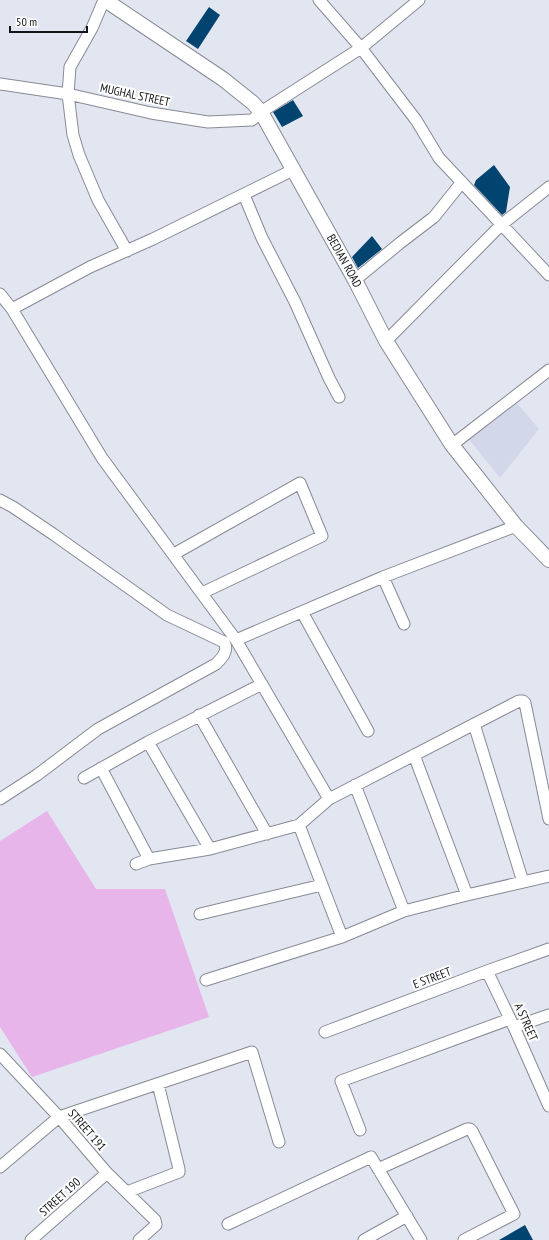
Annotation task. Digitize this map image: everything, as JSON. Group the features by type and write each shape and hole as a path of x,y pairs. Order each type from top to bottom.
{"main road":[{"name":"BEDIAN ROAD","path":"104,0 132,17 223,79 262,112 355,280 386,341 452,446 516,526 549,560"}],"street":[{"path":"104,0 92,28 70,67 68,94 73,135 79,155 98,200 126,251"},
{"path":"319,0 361,48 416,120 439,158 549,276"},
{"name":"MUGHAL STREET","path":"0,84 68,94 151,113 208,122 252,120 361,48 419,0"},
{"path":"12,309 90,268 244,195 293,170"},
{"path":"355,280 434,217 462,182"},
{"path":"386,341 501,225 549,187"},
{"path":"244,195 262,238 295,302 339,397"},
{"path":"0,294 12,309 102,458 236,640 329,799"},
{"path":"452,446 549,370"},
{"path":"174,554 300,483 322,536 202,593"},
{"path":"0,500 53,534 167,615 224,642 226,645 223,658 216,664 98,729 37,775 0,799"},
{"path":"236,640 383,576 516,526"},
{"path":"383,576 404,624"},
{"path":"302,612 368,731"},
{"path":"84,778 148,742 262,684"},
{"path":"136,864 149,859 210,849 299,825 329,799 519,701 523,701 525,703 549,818"},
{"path":"200,715 267,834"},
{"path":"474,724 523,882"},
{"path":"148,742 210,849"},
{"path":"414,755 467,895"},
{"path":"101,768 149,859"},
{"path":"356,785 404,911"},
{"path":"299,825 342,938"},
{"path":"206,980 342,938 404,911 549,876"},
{"path":"200,914 322,885"},
{"name":"E STREET","path":"325,1032 549,949"},
{"name":"A STREET","path":"487,971 545,1090 549,1106"},
{"path":"360,1130 341,1081 512,1023 549,1014"},
{"path":"0,1167 59,1118 252,1052 279,1142"},
{"name":"STREET 191","path":"2,1060 59,1118 107,1173 155,1220 156,1225 139,1240"},
{"path":"126,1192 179,1172 158,1084"},
{"path":"378,1169 470,1129 514,1214 464,1240"},
{"path":"228,1224 371,1157 421,1240"},
{"name":"STREET 190","path":"31,1240 107,1173"},
{"path":"364,1240 406,1216"}],"shaded area":[{"path":"516,402 539,429 500,478 468,438"},
{"path":"47,811 96,889 165,889 209,1017 32,1077 0,1027 0,841"}],"building":[{"path":"209,7 220,15 198,49 186,41"},
{"path":"293,100 303,116 282,127 273,112"},
{"path":"494,165 510,187 506,212 502,215 474,185 476,180"},
{"path":"372,236 382,249 358,268 352,257"},
{"path":"525,1225 533,1240 499,1240"}]}
